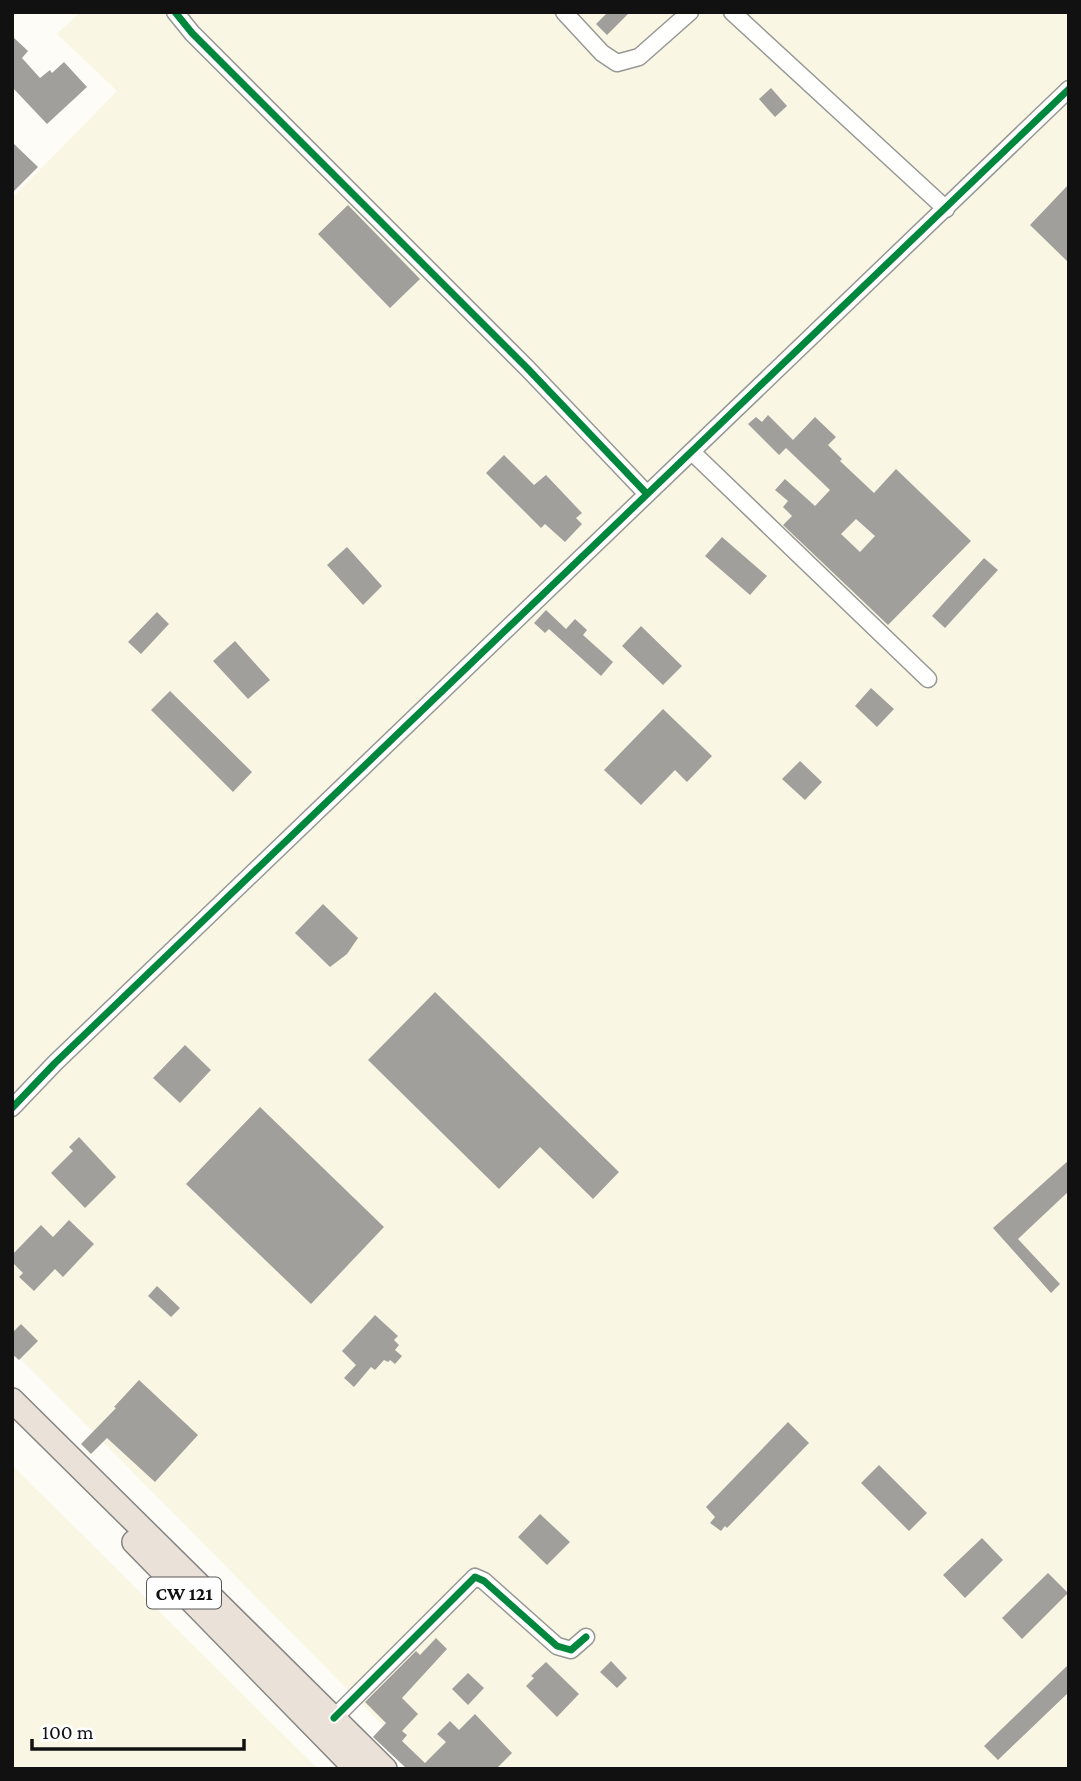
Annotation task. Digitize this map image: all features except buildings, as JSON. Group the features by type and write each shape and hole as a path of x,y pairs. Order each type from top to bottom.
{"highway":[{"path":"12,1400 385,1769"},
{"name":"CW 121","path":"12,1417 356,1769"}],"street":[{"path":"175,12 192,33 528,369 647,494"},
{"path":"564,12 602,53 617,63 639,57 690,12"},
{"path":"732,12 946,209"},
{"path":"12,1108 55,1063 1069,89"},
{"path":"692,452 928,679"},
{"path":"334,1718 475,1577 484,1581 557,1646 570,1650 586,1637"}],"shaded area":[{"path":"80,12 1069,12 1069,1769 426,1769 12,1350 12,198 117,91 57,34"},
{"path":"12,1465 318,1769 12,1769"}],"cycle path":[{"path":"175,12 192,33 528,369 647,494"},
{"path":"12,1108 55,1063 1069,89"},
{"path":"334,1718 475,1577 484,1581 557,1646 571,1650 586,1637"}]}
